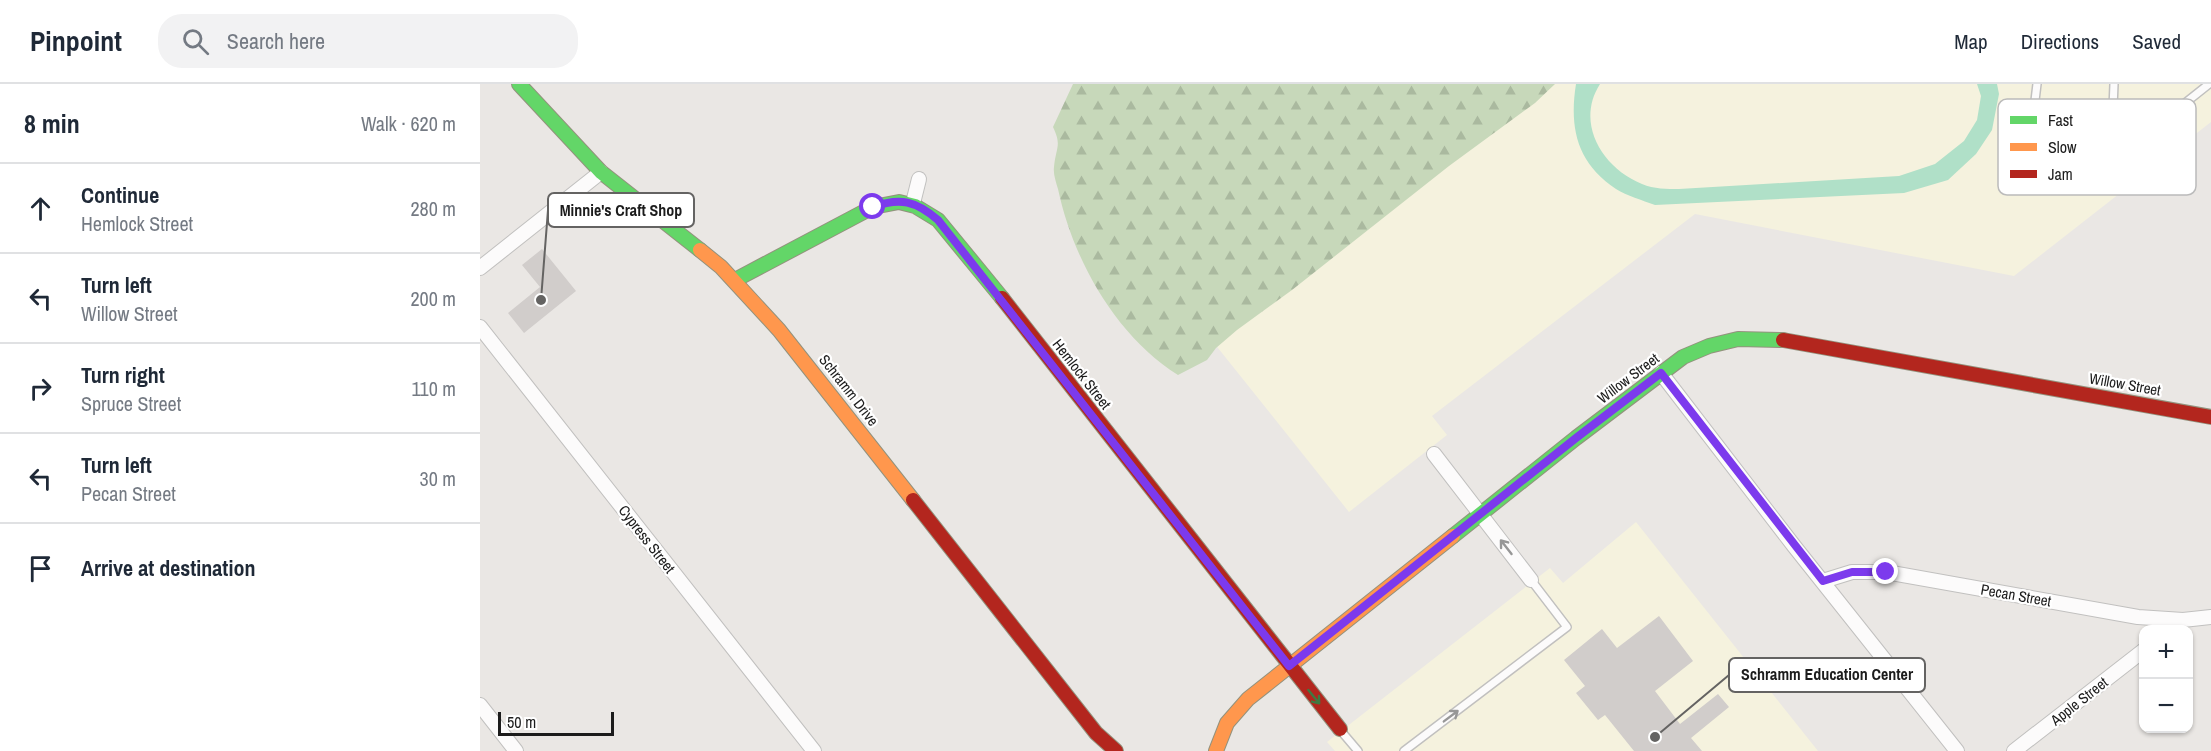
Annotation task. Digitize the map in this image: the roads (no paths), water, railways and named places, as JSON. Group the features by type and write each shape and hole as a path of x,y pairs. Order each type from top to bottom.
{"street":[{"name":"Schramm Drive","path":"519,84 601,172 702,251 735,280 823,383 1096,733 1116,751"},
{"path":"480,268 601,172"},
{"path":"735,280 873,207 903,201 913,203 919,179"},
{"name":"Hemlock Street","path":"913,203 938,220 1340,729"},
{"name":"Cypress Street","path":"480,327 814,751"},
{"name":"Willow Street","path":"1216,751 1233,714 1248,699 1661,373 1683,357 1709,346 1738,339 1764,338 1807,343 2211,417"},
{"path":"1661,373 1958,751"},
{"path":"1434,454 1531,580"},
{"name":"Pecan Street","path":"1823,581 1852,572 1886,572 2138,617 2183,620 2211,617"},
{"path":"2177,625 2183,620"},
{"name":"Apple Street","path":"2014,751 2139,654"},
{"path":"480,705 516,751"}],"lane":[{"path":"2035,99 2037,84"},
{"path":"2113,99 2114,84"},
{"path":"2191,99 2210,84"},
{"path":"1404,751 1567,627 1531,580"},
{"path":"1340,729 1358,751"}],"place":[{"name":"Minnie's Craft Shop","path":"541,300"},
{"name":"Schramm Education Center","path":"1655,737"}]}
